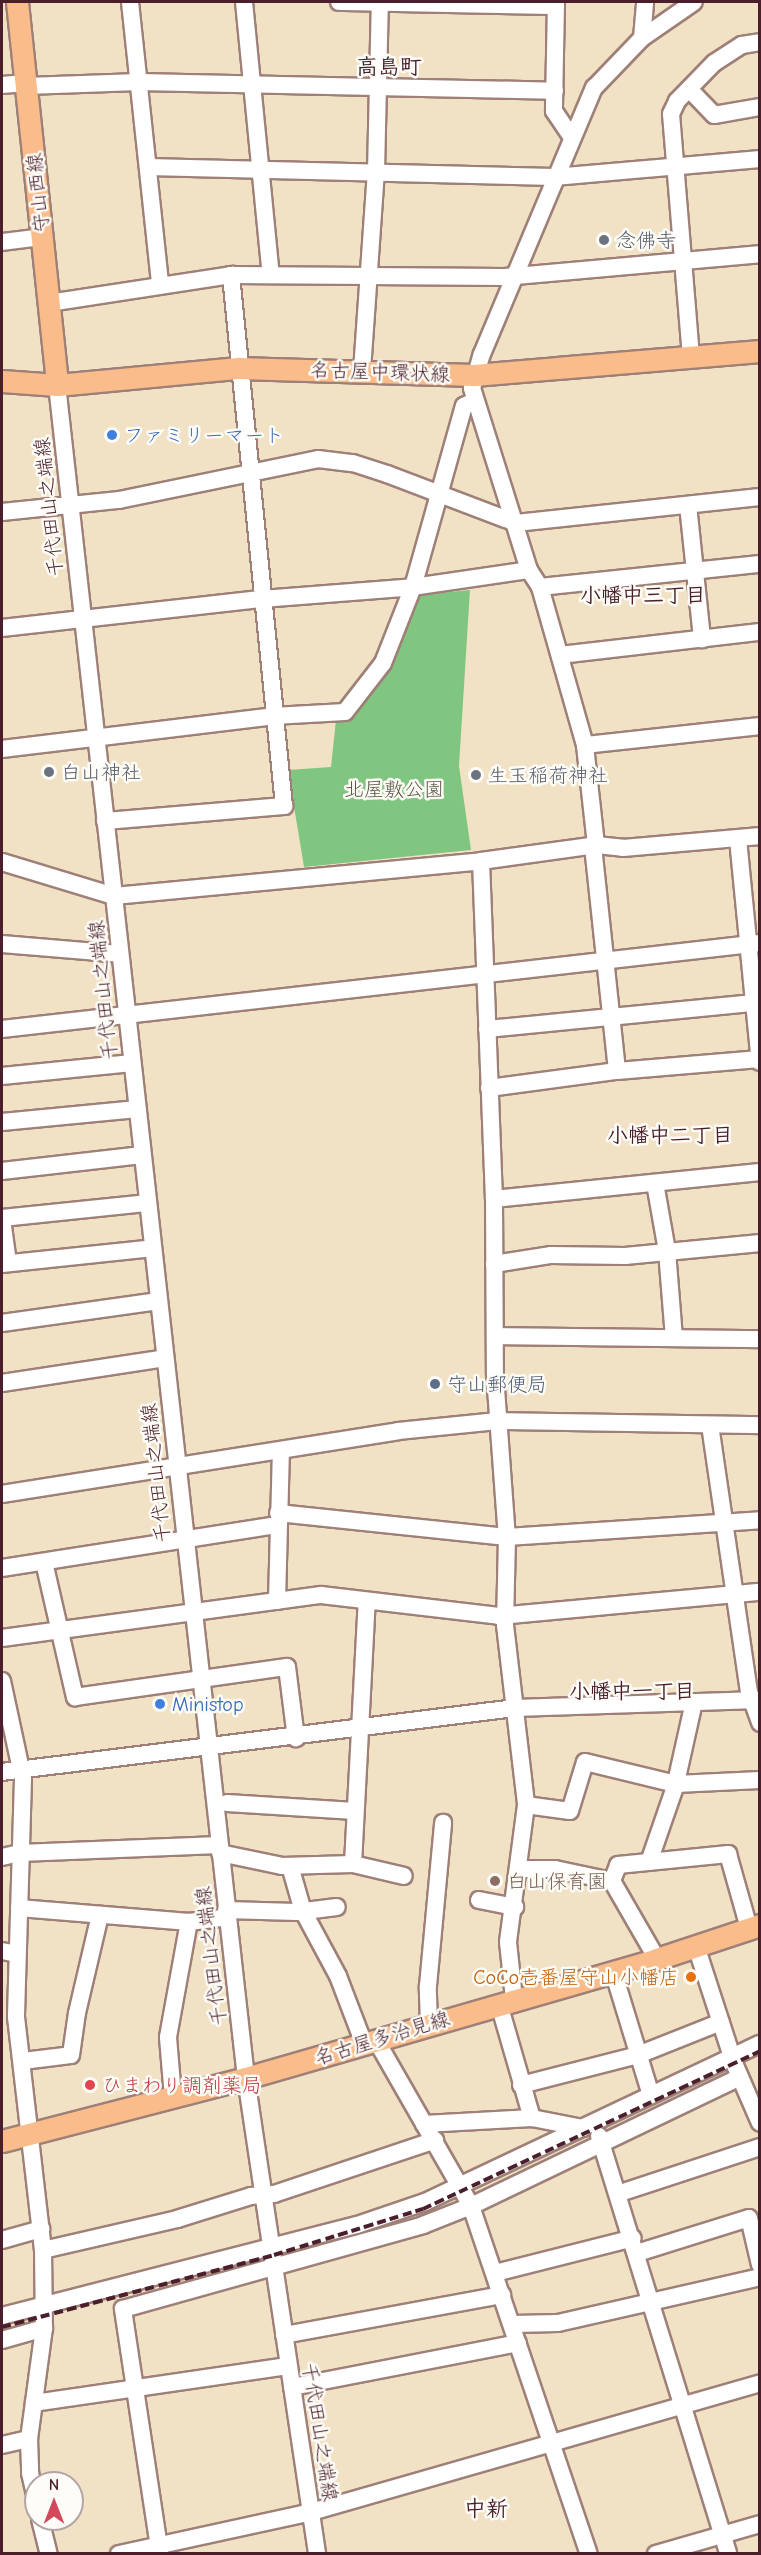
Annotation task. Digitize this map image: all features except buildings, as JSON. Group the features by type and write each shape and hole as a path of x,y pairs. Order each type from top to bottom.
{"main road":[{"name":"守山西線","path":"17,2 57,385"},
{"name":"名古屋中環状線","path":"2,381 57,385 238,368 474,375 759,351"},
{"name":"名古屋多治見線","path":"2,2141 246,2078 657,1959 754,1926"}],"street":[{"path":"130,2 160,285"},
{"path":"244,2 250,85 271,275"},
{"path":"339,2 556,4 554,111 571,136"},
{"path":"362,371 376,172 380,2"},
{"path":"642,38 645,2"},
{"path":"617,1071 603,962 585,745 540,587 529,570 516,523 474,401 474,375 571,136 594,88 642,38 694,2"},
{"path":"691,357 671,114 689,89 714,63 742,45 759,42"},
{"path":"2,84 139,82 555,91"},
{"path":"689,89 714,115 759,107"},
{"path":"148,167 555,177 759,159"},
{"path":"2,242 42,237"},
{"path":"49,303 231,275 368,274 514,277 759,254"},
{"path":"105,821 284,806 238,368 231,275"},
{"name":"千代田山之端線","path":"57,385 246,2078 317,2553"},
{"path":"2,749 273,716 345,712 383,663 413,587 464,406 474,401"},
{"path":"2,512 119,500 318,459 342,462 387,474 516,523 759,497"},
{"path":"688,505 702,639"},
{"path":"540,587 759,564"},
{"path":"2,628 262,599 413,587 529,570"},
{"path":"560,655 759,632"},
{"path":"585,745 759,726"},
{"path":"2,862 114,896 481,861 595,846 623,848 759,836"},
{"path":"489,1088 617,1071 759,1061 754,1004 754,944 738,839"},
{"path":"481,861 494,1199 498,1421 507,1537 505,1615 526,1805 520,1869 507,1958 507,2001 521,2085 532,2118"},
{"path":"2,944 120,954"},
{"path":"2,1029 754,944"},
{"path":"486,1029 754,1004"},
{"path":"2,1076 132,1063"},
{"path":"2,1122 137,1109"},
{"path":"2,1171 142,1155"},
{"path":"494,1199 759,1173"},
{"path":"655,1183 667,1251 674,1338"},
{"path":"148,1203 2,1219 5,1263 153,1248"},
{"path":"494,1264 550,1255 615,1252 625,1256 759,1243"},
{"path":"2,1323 159,1301"},
{"path":"496,1336 759,1339"},
{"path":"2,1383 165,1358"},
{"path":"2,1494 281,1453 398,1431 498,1421 759,1425"},
{"path":"710,1425 734,1596 759,1723"},
{"path":"277,1601 281,1453"},
{"path":"2,1568 185,1540 278,1519 507,1537 759,1520"},
{"path":"44,1562 75,1696 287,1667 296,1738"},
{"path":"2,1638 59,1628 193,1613 321,1595 472,1615 505,1615 759,1592"},
{"path":"353,1864 367,1601"},
{"path":"2,1680 22,1772 19,1908 9,1952 9,2016 24,2061 43,2250 44,2328 29,2439 30,2471"},
{"path":"2,1772 22,1772 296,1738 515,1708 755,1700"},
{"path":"649,1862 676,1784 694,1702"},
{"path":"526,1805 570,1811 585,1762 676,1784 759,1780"},
{"path":"227,1803 355,1811"},
{"path":"429,2024 428,1986 443,1823"},
{"path":"2,1857 20,1853 220,1849 290,1866 353,1864 404,1875"},
{"path":"612,1881 618,1865 728,1854 754,1926"},
{"path":"290,1866 303,1911 370,2042 435,2140 471,2206 589,2553"},
{"path":"520,1869 555,1869 612,1881 657,1959"},
{"path":"479,1900 515,1907"},
{"path":"19,1908 189,1922 227,1913 303,1911 337,1907"},
{"path":"24,2061 71,2055 77,2013 100,1915"},
{"path":"173,2097 168,2037 189,1922"},
{"path":"696,1946 732,2057 759,2123"},
{"path":"613,1971 651,2095"},
{"path":"521,2085 638,2055 721,2022"},
{"path":"2,2316 357,2225 462,2186 759,2044"},
{"path":"160,2549 123,2309 276,2269 423,2225 471,2206 740,2077"},
{"path":"424,2124 532,2118 588,2125 603,2144 620,2193 728,2553"},
{"path":"43,2250 262,2194 286,2190 435,2140"},
{"path":"620,2193 759,2147"},
{"path":"495,2273 635,2245 749,2218 759,2265"},
{"path":"2,2240 41,2229"},
{"path":"513,2324 558,2323 759,2277"},
{"path":"284,2335 502,2295"},
{"path":"2,2340 44,2328"},
{"path":"292,2387 518,2343"},
{"path":"34,2403 288,2366"},
{"path":"119,2553 160,2549 311,2512 759,2383"},
{"path":"2,2445 29,2439"},
{"path":"656,2553 759,2524"},
{"path":"43,2531 49,2553"}],"green space":[{"name":"北屋敷公園","path":"470,590 459,766 471,850 304,867 288,770 331,767 336,720 351,720 393,666 419,595"}],"railway":[{"path":"2,2327 274,2255 423,2209 760,2051"}],"place":[{"name":"念佛寺","path":"604,240"},
{"name":"ファミリーマート","path":"112,435"},
{"name":"白山神社","path":"49,772"},
{"name":"生玉稲荷神社","path":"476,775"},
{"name":"守山郵便局","path":"435,1384"},
{"name":"Ministop","path":"160,1704"},
{"name":"白山保育園","path":"495,1881"},
{"name":"CoCo壱番屋守山小幡店","path":"691,1977"},
{"name":"ひまわり調剤薬局","path":"90,2085"}],"district":[{"name":"高島町","path":"389,68"},
{"name":"小幡中三丁目","path":"643,595"},
{"name":"小幡中二丁目","path":"670,1135"},
{"name":"小幡中一丁目","path":"632,1691"},
{"name":"中新","path":"486,2510"}]}
